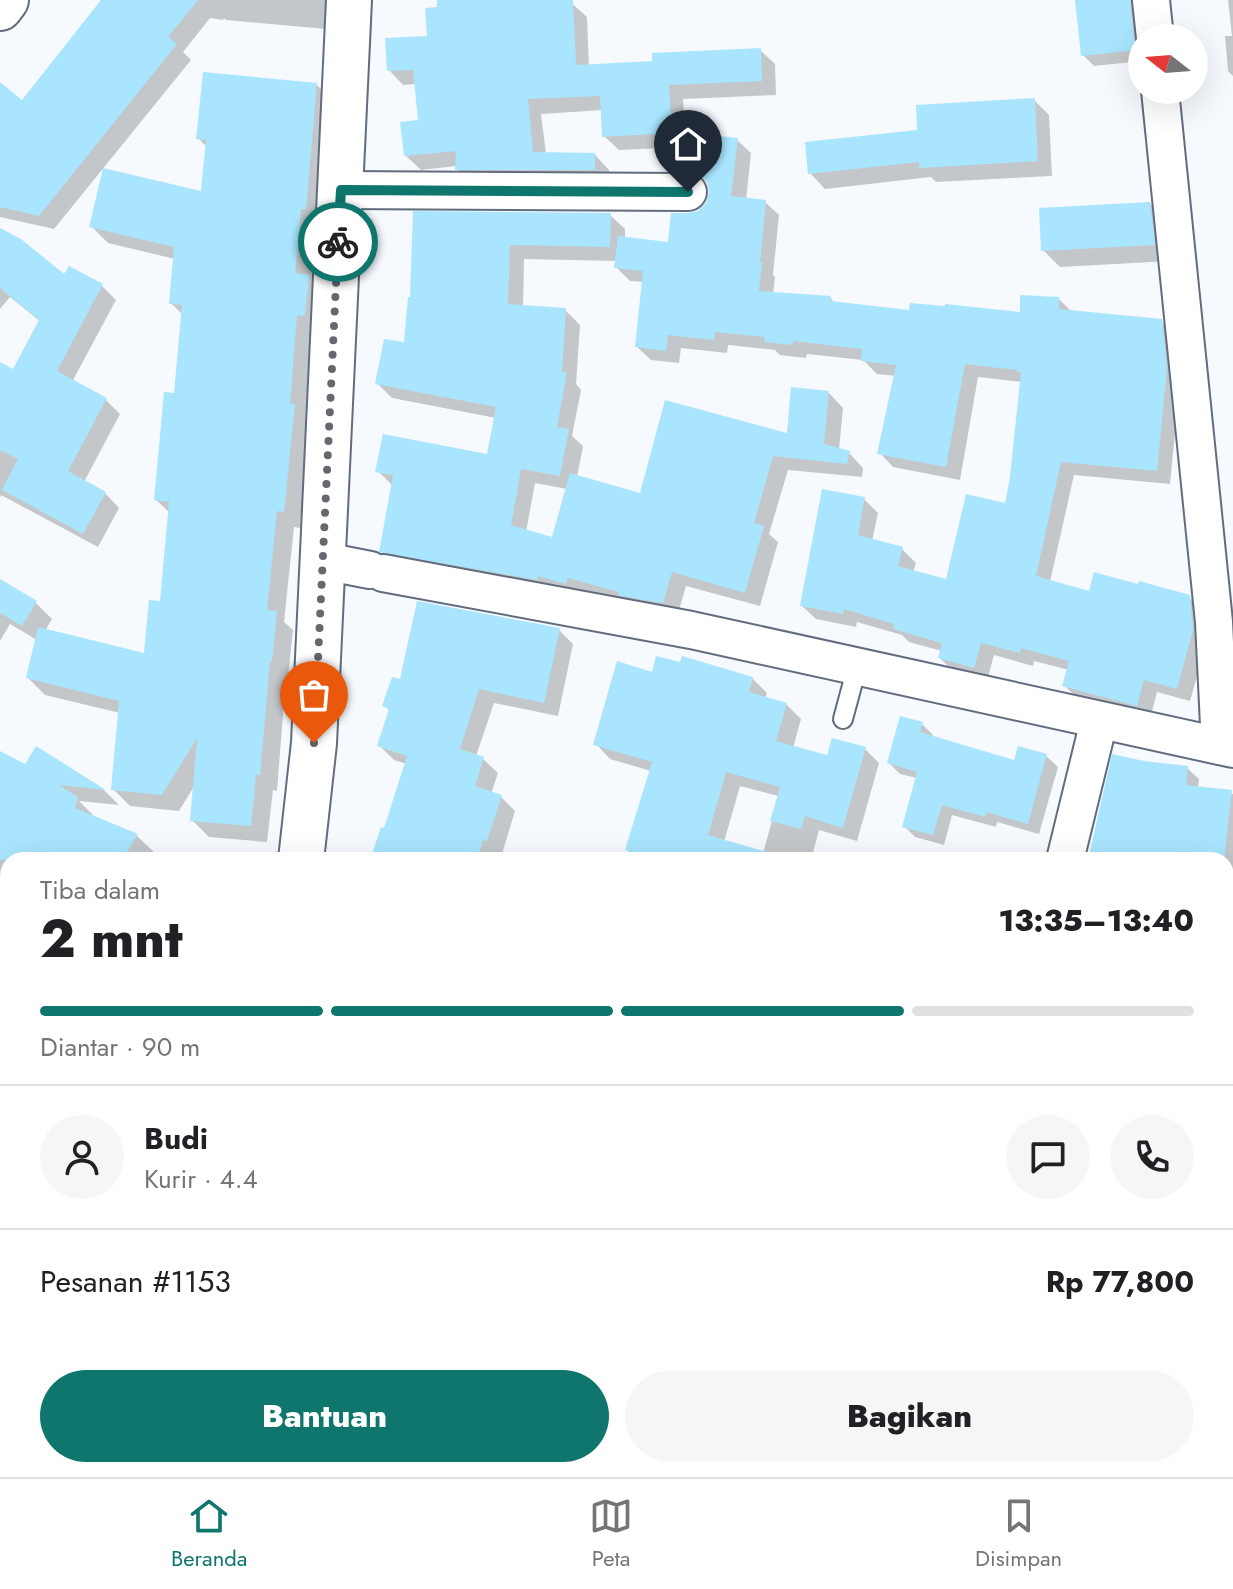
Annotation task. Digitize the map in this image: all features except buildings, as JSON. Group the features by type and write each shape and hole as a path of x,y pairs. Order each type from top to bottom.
{"street":[{"path":"0,8 6,0"},
{"path":"302,852 314,743 349,0"},
{"path":"1151,0 1154,24"},
{"path":"324,561 691,630 1227,748 1161,104"},
{"path":"341,190 688,192"},
{"path":"1067,852 1099,721"}],"lane":[{"path":"843,719 857,667"}],"way so far":[{"path":"314,743 338,242"}],"route":[{"path":"338,242 341,190 688,192"}]}
